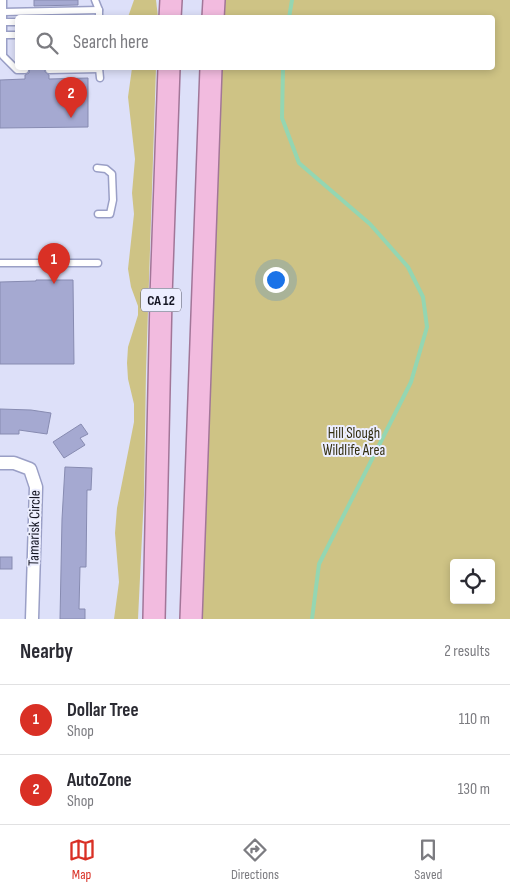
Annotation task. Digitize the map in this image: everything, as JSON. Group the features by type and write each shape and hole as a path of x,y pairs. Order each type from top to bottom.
{"highway":[{"path":"170,15 171,0"},
{"path":"213,15 214,0"},
{"name":"CA 12","path":"154,619 161,297 169,70"},
{"name":"CA 12","path":"191,619 211,70"}],"street":[{"name":"Tamarisk Circle","path":"0,463 14,463 30,469 36,487 32,619"}],"lane":[{"path":"3,0 3,56 15,68"},
{"path":"95,0 99,15"},
{"path":"3,12 99,10"},
{"path":"3,22 15,22"},
{"path":"3,35 15,35"},
{"path":"17,70 25,70"},
{"path":"99,70 100,78"},
{"path":"97,168 106,168 112,174 113,200 110,214 98,214"},
{"path":"0,263 98,263"}],"green space":[{"path":"134,0 156,0 158,15 129,15"},
{"name":"Hill Slough Wildlife Area","path":"214,0 510,0 510,619 191,619 211,70 495,70 495,15 213,15"},
{"path":"132,70 156,70 144,495 138,619 114,619 119,582 115,533 117,508 134,422 134,404 128,379 128,347 138,315 138,306 131,287 128,269 134,214 132,193 135,159 128,97"}],"building":[{"path":"34,0 78,0 78,5 34,6"},
{"path":"30,70 45,70 49,75 49,79 88,78 88,127 0,128 0,80 25,79 25,75 29,73"},
{"path":"73,280 74,364 0,364 0,282"},
{"path":"0,409 51,413 47,434 19,430 19,434 0,434"},
{"path":"81,424 88,434 80,438 85,445 64,458 53,442"},
{"path":"65,467 92,468 91,490 87,490 86,567 80,567 79,609 85,609 85,619 60,619"},
{"path":"0,557 12,557 12,569 0,569"}],"waterway":[{"path":"290,15 292,0"},
{"path":"283,70 282,118 299,163 370,224 408,267 423,297 427,327 411,382 319,564 312,619"}],"place":[{"name":"AutoZone","path":"71,118"},
{"name":"Dollar Tree","path":"54,284"}]}
